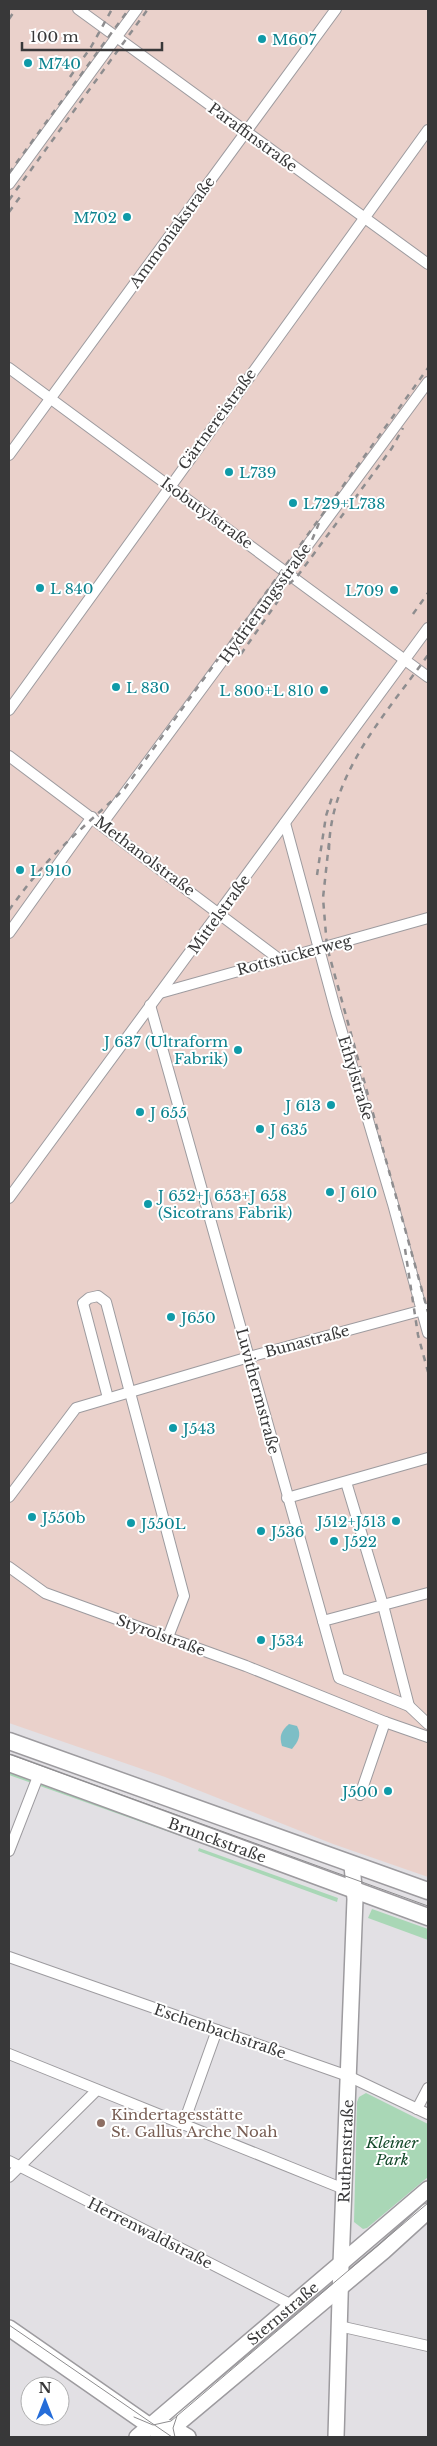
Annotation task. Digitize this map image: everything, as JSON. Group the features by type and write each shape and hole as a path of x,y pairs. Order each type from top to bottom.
{"main road":[{"name":"Brunckstraße","path":"9,1741 428,1891"},
{"name":"Brunckstraße","path":"9,1763 428,1917"}],"street":[{"name":"Paraffinstraße","path":"78,9 428,264"},
{"path":"9,184 137,9"},
{"name":"Ammoniakstraße","path":"9,455 336,9"},
{"name":"Gärtnereistraße","path":"9,710 428,130"},
{"name":"Isobutylstraße","path":"9,368 428,677"},
{"name":"Hydrierungsstraße","path":"102,824 428,382"},
{"name":"Mittelstraße","path":"9,1198 428,628"},
{"name":"Methanolstraße","path":"9,756 280,959"},
{"path":"9,933 92,817"},
{"name":"Ethylstraße","path":"285,823 336,1012 425,1309 428,1333"},
{"name":"Rottstückerweg","path":"160,993 428,918"},
{"name":"Luvithermstraße","path":"150,1005 221,1251 287,1498 339,1678 409,1706 428,1724"},
{"path":"108,1398 83,1303 89,1298 98,1296 106,1302 184,1596 168,1637"},
{"name":"Bunastraße","path":"129,1392 425,1309"},
{"path":"9,1497 76,1408 129,1392"},
{"path":"287,1498 428,1458"},
{"path":"346,1482 383,1605 409,1706"},
{"name":"Styrolstraße","path":"9,1568 45,1593 246,1666 385,1722"},
{"path":"323,1621 428,1594"},
{"path":"360,1795 385,1722 428,1737"},
{"path":"9,1851 39,1774"},
{"name":"Ruthenstraße","path":"336,2437 340,2264 356,1889 352,1865"},
{"name":"Eschenbachstraße","path":"9,1956 348,2076 428,2114"},
{"path":"183,2125 217,2030"},
{"path":"9,2054 344,2189"},
{"path":"417,2109 428,2088"},
{"path":"9,2177 97,2090"},
{"name":"Herrenwaldstraße","path":"9,2162 292,2305"},
{"name":"Sternstraße","path":"137,2437 428,2189"},
{"name":"Sternstraße","path":"167,2434 428,2211"},
{"path":"342,2231 353,2238 367,2241"},
{"path":"310,2312 326,2314 339,2326 428,2346"},
{"path":"9,2328 150,2425 167,2434 188,2437"}],"shaded area":[{"path":"9,9 428,9 428,1877 333,1844 165,1777 9,1723"}],"green space":[{"path":"9,1769 350,1896 9,1775"},
{"path":"199,1848 338,1898 337,1902 198,1851"},
{"path":"372,1909 428,1929 428,1940 368,1918"},
{"name":"Kleiner Park","path":"366,2093 428,2124 428,2177 367,2228 363,2229 354,2222 357,2102 359,2097"}],"water":[{"path":"289,1724 297,1726 299,1732 298,1741 292,1749 282,1746 281,1739 282,1731"}],"tram line":[{"path":"9,1754 428,1906"},
{"path":"134,2417 153,2425 171,2421 428,2203"},
{"path":"9,2325 172,2437"},
{"path":"175,2437 173,2428 177,2416"}],"railway":[{"path":"9,19 16,9"},
{"path":"70,77 91,47 112,9"},
{"path":"9,173 129,9"},
{"path":"9,200 148,9"},
{"path":"9,212 20,197"},
{"path":"9,910 54,855 125,788 428,368"},
{"path":"252,615 296,578 392,448 403,428"},
{"path":"303,562 319,523"},
{"path":"413,614 428,593"},
{"path":"241,654 280,598"},
{"path":"329,850 332,822 339,795 350,770 378,722 428,655"},
{"path":"317,875 326,816 333,794"},
{"path":"329,843 323,898 327,947 428,1312"},
{"path":"405,1249 418,1335 428,1372"}],"place":[{"name":"M607","path":"262,39"},
{"name":"M740","path":"28,63"},
{"name":"M702","path":"127,217"},
{"name":"L739","path":"229,472"},
{"name":"L729+L738","path":"293,503"},
{"name":"L 840","path":"40,588"},
{"name":"L709","path":"394,590"},
{"name":"L 830","path":"116,687"},
{"name":"L 800+L 810","path":"324,690"},
{"name":"L 910","path":"20,870"},
{"name":"J 637 (Ultraform Fabrik)","path":"238,1050"},
{"name":"J 613","path":"331,1105"},
{"name":"J 655","path":"140,1112"},
{"name":"J 635","path":"260,1129"},
{"name":"J 610","path":"330,1192"},
{"name":"J 652+J 653+J 658 (Sicotrans Fabrik)","path":"148,1204"},
{"name":"J650","path":"171,1317"},
{"name":"J543","path":"173,1428"},
{"name":"J550b","path":"32,1517"},
{"name":"J512+J513","path":"396,1521"},
{"name":"J550L","path":"131,1523"},
{"name":"J536","path":"261,1531"},
{"name":"J522","path":"334,1541"},
{"name":"J534","path":"261,1640"},
{"name":"J500","path":"388,1791"},
{"name":"Kindertagesstätte St. Gallus Arche Noah","path":"101,2123"}]}
